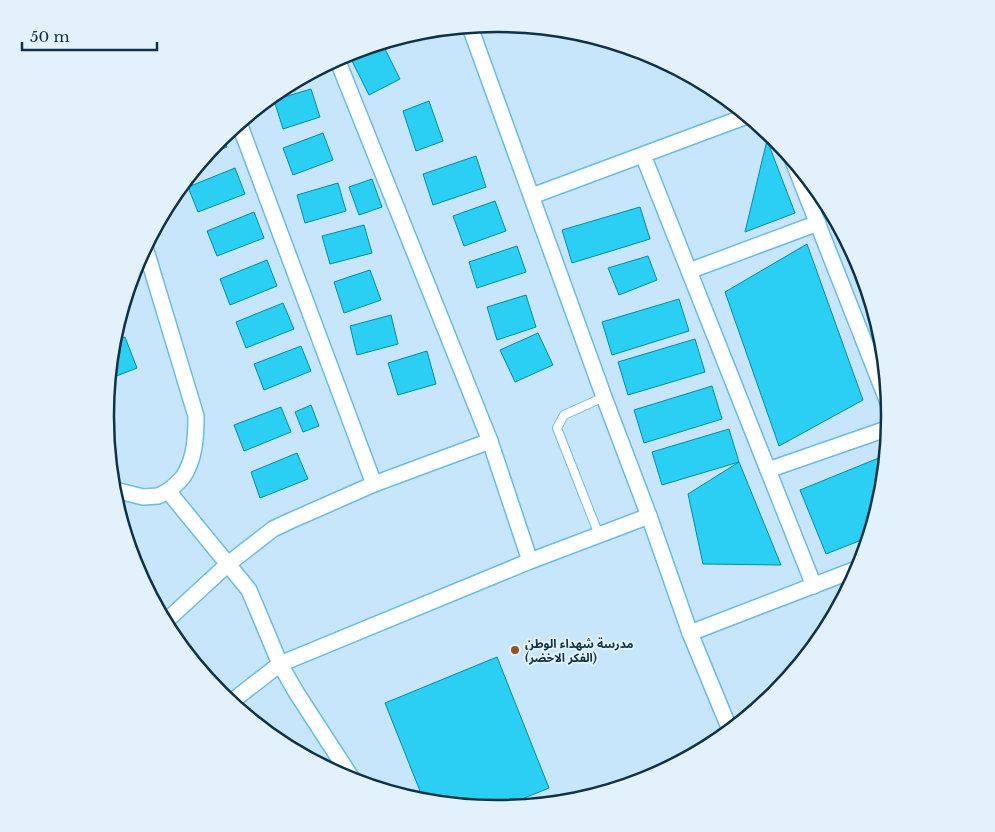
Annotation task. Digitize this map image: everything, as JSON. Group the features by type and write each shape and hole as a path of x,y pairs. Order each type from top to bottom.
{"street":[{"path":"473,33 649,516 690,634 727,723"},
{"path":"340,67 490,441 530,561"},
{"path":"532,196 739,119"},
{"path":"242,131 374,484"},
{"path":"644,155 814,586"},
{"path":"801,182 879,380"},
{"path":"689,270 818,224"},
{"path":"121,491 143,497 158,496 168,491 182,479 190,465 196,443 196,416 148,258"},
{"path":"768,470 880,431"},
{"path":"171,617 228,564 273,529 374,484 490,441"},
{"path":"168,491 249,590 280,664 345,767"},
{"path":"237,697 280,664 530,561 649,516"},
{"path":"690,634 847,573"}],"lane":[{"path":"599,535 557,428 564,415 604,397"}],"building":[{"path":"385,50 400,79 369,95 352,62"},
{"path":"311,89 320,117 283,129 275,104 284,97"},
{"path":"429,101 443,141 416,151 403,111"},
{"path":"323,133 333,160 293,175 283,148"},
{"path":"766,143 795,213 745,232"},
{"path":"476,156 486,187 433,205 423,174"},
{"path":"235,168 245,194 198,212 189,189 191,186"},
{"path":"372,179 382,207 359,215 349,187"},
{"path":"338,183 346,211 305,223 297,195"},
{"path":"495,201 506,231 464,246 453,216"},
{"path":"640,207 650,239 572,263 562,230"},
{"path":"254,212 264,238 217,256 207,231"},
{"path":"364,225 372,253 330,264 322,236"},
{"path":"807,244 863,400 779,446 725,292"},
{"path":"517,246 526,272 477,288 469,262"},
{"path":"648,256 657,280 619,295 608,268"},
{"path":"267,260 277,286 230,305 220,279"},
{"path":"370,270 381,300 344,313 334,282"},
{"path":"526,295 536,327 497,340 487,307"},
{"path":"679,299 689,331 612,355 602,322"},
{"path":"283,303 294,329 246,348 236,322"},
{"path":"391,315 398,344 357,355 350,326"},
{"path":"538,333 553,365 515,382 500,350"},
{"path":"125,337 137,368 116,376 117,366 122,338"},
{"path":"695,339 705,372 628,395 618,362"},
{"path":"301,346 311,371 264,390 254,364"},
{"path":"427,351 436,384 398,395 388,363"},
{"path":"712,386 722,419 644,443 634,410"},
{"path":"311,405 319,426 303,432 295,412"},
{"path":"281,407 291,432 244,451 234,425"},
{"path":"729,429 739,462 662,485 652,452"},
{"path":"297,453 308,479 260,498 251,472"},
{"path":"879,458 874,491 860,540 826,554 800,490"},
{"path":"739,462 781,565 703,564 688,494"},
{"path":"497,657 549,788 522,799 498,800 472,799 420,791 385,703"}],"place":[{"name":"مدرسة شهداء الوطن (الفكر الاخضر)","path":"515,650"}]}
